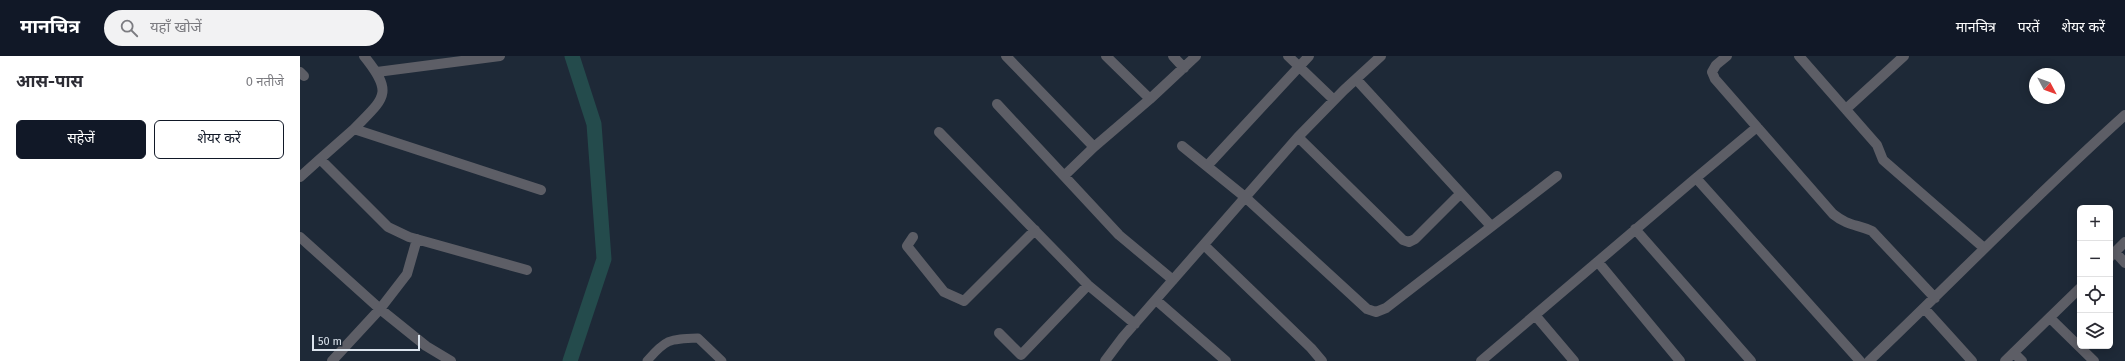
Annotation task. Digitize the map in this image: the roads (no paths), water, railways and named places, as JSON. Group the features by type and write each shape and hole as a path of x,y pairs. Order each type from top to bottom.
{"street":[{"path":"300,177 354,129 380,102 384,89 377,72 364,56"},
{"path":"377,72 500,56"},
{"path":"1006,56 1094,147"},
{"path":"1106,56 1150,99"},
{"path":"1173,56 1184,68"},
{"path":"1064,176 1094,147 1150,99 1196,56"},
{"path":"1288,56 1334,100"},
{"path":"1207,166 1309,56"},
{"path":"1105,361 1135,324 1298,137 1334,100 1381,56"},
{"path":"1727,56 1716,65 1712,72 1716,80 1756,127 1833,214 1844,223 1862,226 1872,231 1935,298"},
{"path":"1799,56 1877,145 1884,160 1984,248"},
{"path":"1846,109 1904,56"},
{"path":"1356,79 1491,226"},
{"path":"998,104 1119,236 1173,280"},
{"path":"1869,361 1935,298 1984,248 2125,115"},
{"path":"1481,361 1756,127"},
{"path":"354,129 541,190"},
{"path":"939,132 1088,284 1135,324"},
{"path":"1298,137 1403,240 1409,242 1415,239 1460,194"},
{"path":"1182,146 1245,197 1367,309 1376,312 1386,308 1557,176"},
{"path":"320,159 388,227 417,240 527,270"},
{"path":"1696,178 1860,361"},
{"path":"1635,229 1751,361"},
{"path":"913,237 907,246 944,292 964,301 1035,230"},
{"path":"300,237 380,310 426,346 451,361"},
{"path":"332,361 380,310 407,274 417,240"},
{"path":"2113,254 2125,242"},
{"path":"1204,245 1311,348 1322,361"},
{"path":"2113,256 2125,263"},
{"path":"1598,262 1680,361"},
{"path":"999,333 1021,355 1088,284"},
{"path":"2005,361 2077,291"},
{"path":"1156,300 1226,361"},
{"path":"1924,308 1972,361"},
{"path":"1535,316 1574,361"},
{"path":"2050,318 2094,361"},
{"path":"2014,353 2022,361"}],"lane":[{"path":"650,360 660,346 671,339 698,338 722,361"}],"waterway":[{"path":"570,361 604,259 594,124 572,56"}]}
